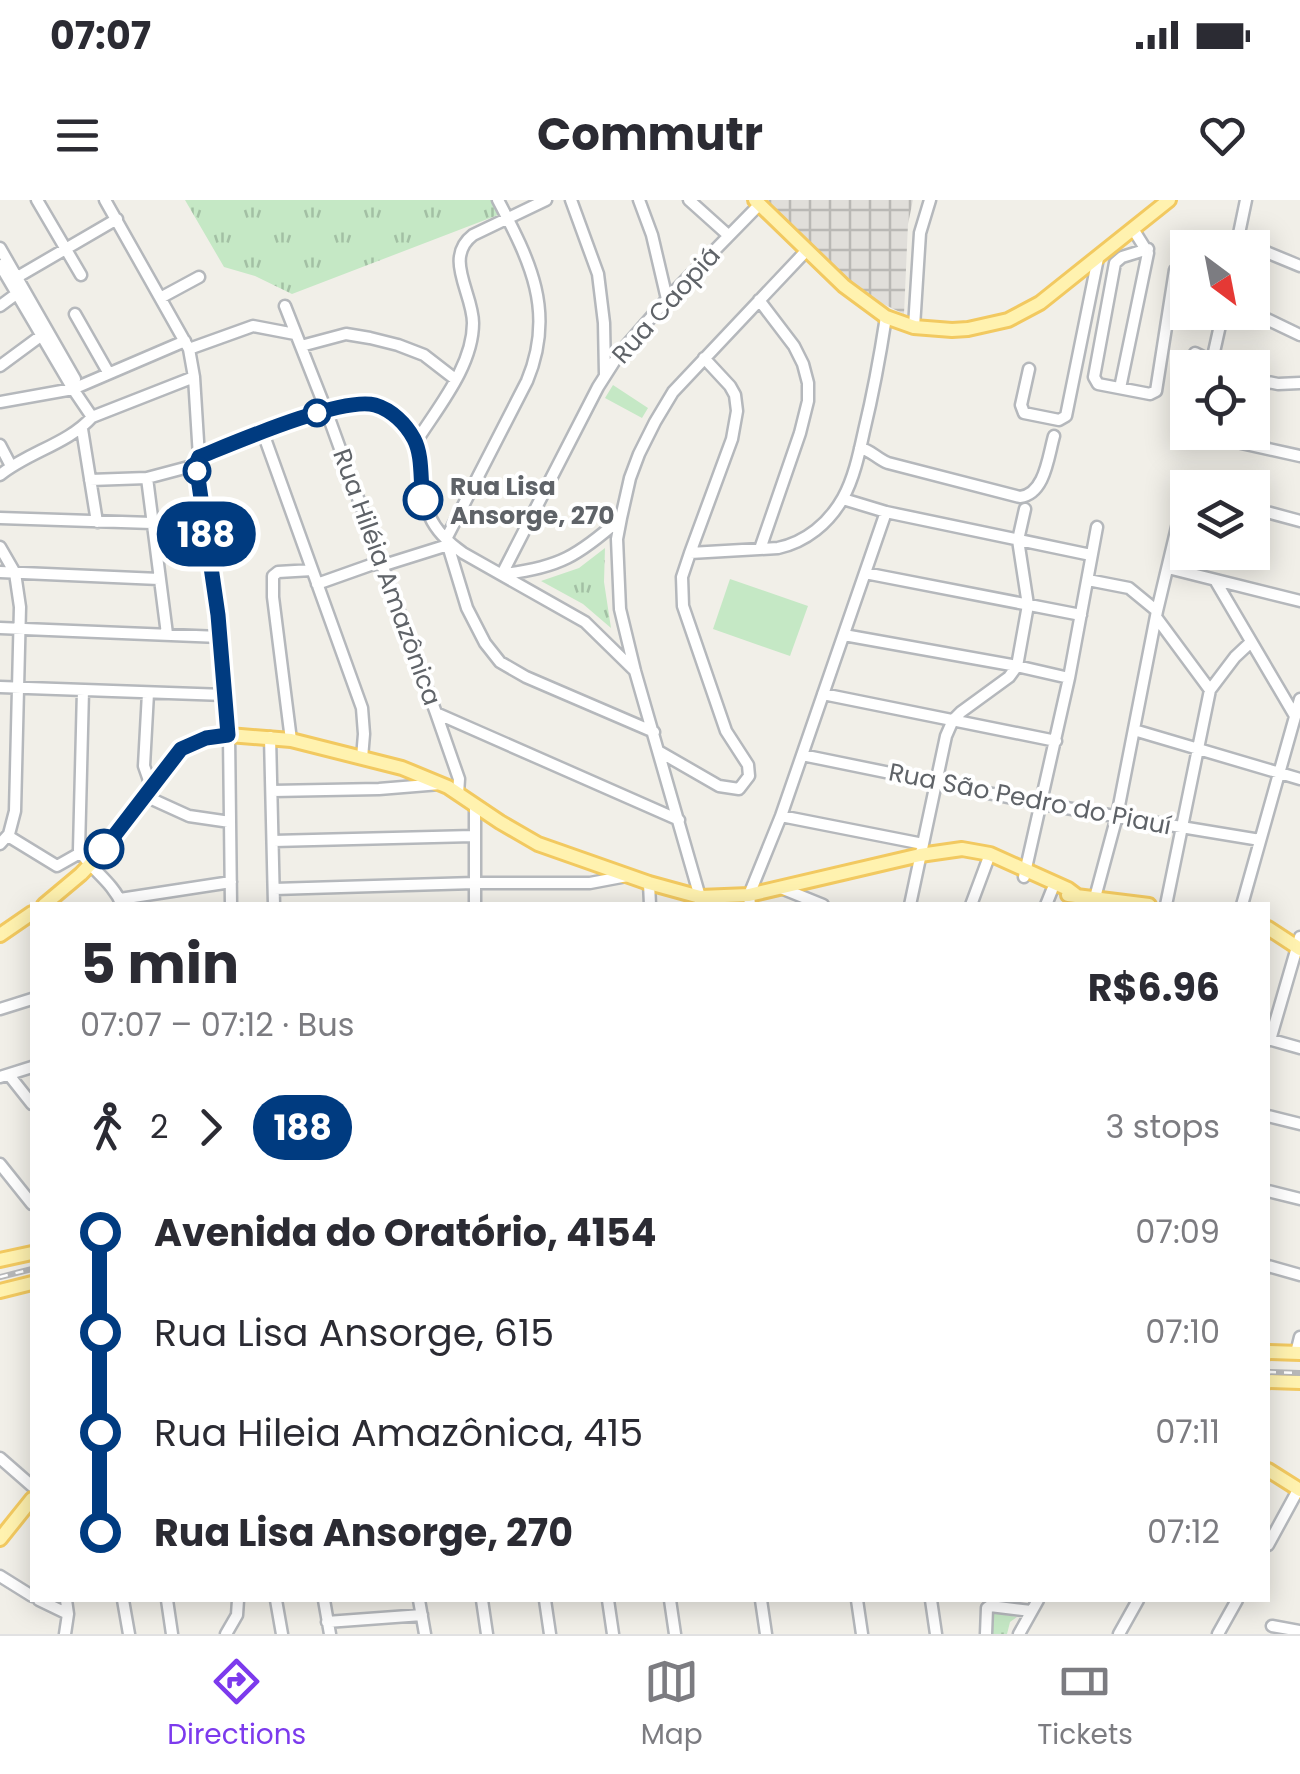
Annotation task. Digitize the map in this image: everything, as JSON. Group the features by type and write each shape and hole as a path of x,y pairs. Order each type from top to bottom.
{"main road":[{"path":"757,202 806,251 886,317 914,328 968,329 1008,320 1040,303 1169,200"},
{"path":"48,902 90,865 188,744 228,735 290,740 402,768 442,784 538,844 700,901 750,900 922,849 989,858 1094,902"},
{"path":"1026,874 1052,890 1076,894"},
{"path":"0,935 30,915"},
{"path":"1270,929 1299,944"},
{"path":"0,1260 30,1253"},
{"path":"0,1291 30,1284"},
{"path":"1270,1352 1298,1353"},
{"path":"1270,1381 1300,1382"},
{"path":"1270,1471 1299,1490"},
{"path":"4,1531 30,1501"},
{"path":"4,1531 30,1509"}],"street":[{"path":"37,200 81,275"},
{"path":"106,200 187,345 194,377 198,461 228,735 231,902"},
{"path":"498,200 536,291 540,312 538,348 528,381 447,542 455,572 477,629 500,662 526,678 654,732"},
{"path":"416,442 466,357 473,324 460,268 460,250 473,235 546,200"},
{"path":"571,200 598,274 605,376"},
{"path":"638,200 652,236 667,299"},
{"path":"688,200 728,236"},
{"path":"914,328 920,233 930,200"},
{"path":"1239,230 1246,200"},
{"name":"Rua Caopiá","path":"502,574 619,354 757,202"},
{"path":"14,278 117,220"},
{"path":"1120,388 1148,249 1134,230"},
{"path":"0,248 42,335 77,389"},
{"path":"1148,249 1115,263 1094,378 1098,384 1150,394 1157,389 1170,303"},
{"path":"700,901 620,608 617,555 621,518 630,478 673,392 806,251"},
{"path":"1270,256 1300,266"},
{"path":"1029,368 1024,413 1059,420 1066,416 1098,258"},
{"path":"0,265 14,278"},
{"path":"162,297 199,277"},
{"path":"0,306 20,291"},
{"path":"20,291 92,417"},
{"path":"759,300 794,346 808,383 806,415 760,549"},
{"name":"Rua Hiléia Amazônica","path":"285,306 457,772 458,794"},
{"path":"75,314 108,372"},
{"path":"690,553 792,545 820,527 843,498 860,448 886,317"},
{"path":"1270,321 1300,335"},
{"path":"0,402 77,389 108,372 253,326 295,334"},
{"path":"302,346 346,334 370,338 424,355 455,379"},
{"path":"0,366 42,335"},
{"path":"660,752 732,790 744,786 749,776 748,765 726,731 683,606 682,577 732,439 737,411 730,386 704,358"},
{"path":"0,475 82,429 92,417 194,377"},
{"path":"1270,382 1300,383"},
{"path":"90,480 147,478 326,410 374,404 398,418 416,442 424,502 447,542 586,622 635,671"},
{"path":"82,429 97,522"},
{"path":"263,433 362,708 362,758"},
{"path":"860,448 888,463 1020,497 1032,494 1039,486 1054,436"},
{"path":"0,445 11,466"},
{"path":"1270,449 1300,456"},
{"path":"147,478 167,634"},
{"path":"843,498 886,512 1091,554"},
{"path":"911,902 946,736 953,720 1009,677 1016,666 1028,605 1018,540 1025,510"},
{"path":"750,900 886,512"},
{"path":"1270,513 1300,521"},
{"path":"0,518 152,523"},
{"path":"502,574 564,561 621,518"},
{"path":"1026,874 1070,678 1098,527"},
{"path":"318,584 447,542"},
{"path":"0,547 15,572 20,593 14,812 4,840 57,866 80,853"},
{"path":"1094,902 1117,816 1170,559"},
{"path":"1168,568 1300,602"},
{"path":"290,740 273,576 278,572 312,570"},
{"path":"0,572 159,579"},
{"path":"865,573 1081,616"},
{"path":"1088,580 1129,588 1157,614 1210,690"},
{"path":"1215,580 1250,642 1298,708 1243,902"},
{"path":"0,628 220,636"},
{"path":"844,635 1070,678"},
{"path":"1167,902 1210,690 1250,642"},
{"path":"0,687 225,695"},
{"path":"83,690 80,853 121,902 230,882"},
{"path":"148,692 144,766 148,791 189,816 230,822"},
{"path":"823,694 1056,741"},
{"path":"436,713 679,820"},
{"path":"1134,730 1300,779"},
{"path":"270,737 274,902"},
{"name":"Rua São Pedro do Piauí","path":"802,755 1042,804 1260,840"},
{"path":"144,766 165,768"},
{"path":"272,791 442,784"},
{"path":"474,902 475,806"},
{"path":"781,816 922,849"},
{"path":"273,841 474,836"},
{"path":"972,902 989,858"},
{"path":"274,889 590,882 628,876"},
{"path":"650,883 650,902"},
{"path":"781,888 802,901"},
{"path":"1047,902 1052,890"},
{"path":"1270,1036 1299,944"},
{"path":"0,1009 30,1000"},
{"path":"1270,1039 1300,1048"},
{"path":"30,1068 4,1076 30,1102"},
{"path":"1270,1116 1300,1124"},
{"path":"2,1170 30,1202"},
{"path":"1270,1191 1300,1199"},
{"path":"1270,1267 1300,1275"},
{"path":"1298,1353 1300,1337"},
{"path":"0,1458 30,1484"},
{"path":"1270,1542 1299,1490"},
{"path":"0,1576 30,1595"},
{"path":"44,1602 68,1614"},
{"path":"65,1634 66,1602"},
{"path":"123,1602 129,1634"},
{"path":"166,1602 172,1634"},
{"path":"226,1634 238,1615 238,1602"},
{"path":"276,1602 282,1634"},
{"path":"324,1602 328,1628 422,1615"},
{"path":"420,1602 425,1634"},
{"path":"482,1602 487,1634"},
{"path":"545,1602 550,1634"},
{"path":"608,1602 614,1634"},
{"path":"670,1602 675,1634"},
{"path":"761,1602 766,1634"},
{"path":"857,1602 862,1634"},
{"path":"931,1602 936,1634"},
{"path":"1019,1634 1037,1602"},
{"path":"1120,1634 1137,1602"},
{"path":"1218,1634 1236,1602"},
{"path":"986,1634 990,1606 1032,1612"},
{"path":"1272,1626 1300,1631"}],"shaded area":[{"path":"765,200 913,200 908,224 904,314 853,284"}],"green space":[{"path":"185,200 491,200 498,215 292,294 255,276 224,267"},
{"path":"613,385 648,408 642,418 605,398"},
{"path":"605,548 604,582 611,628 583,604 541,581 579,568"},
{"path":"730,579 808,606 790,656 713,629"},
{"path":"989,1612 1017,1617 1010,1622 1007,1634 992,1634"}],"railway":[{"path":"0,1277 30,1270"},
{"path":"1270,1372 1300,1373"}],"bus line":[{"name":"188","path":"104,849 181,749 206,738 228,735 218,615 196,464 199,457 326,410 374,404 398,418 416,442 423,500"}],"place":[{"name":"Rua Lisa Ansorge, 270","path":"423,500"}]}
